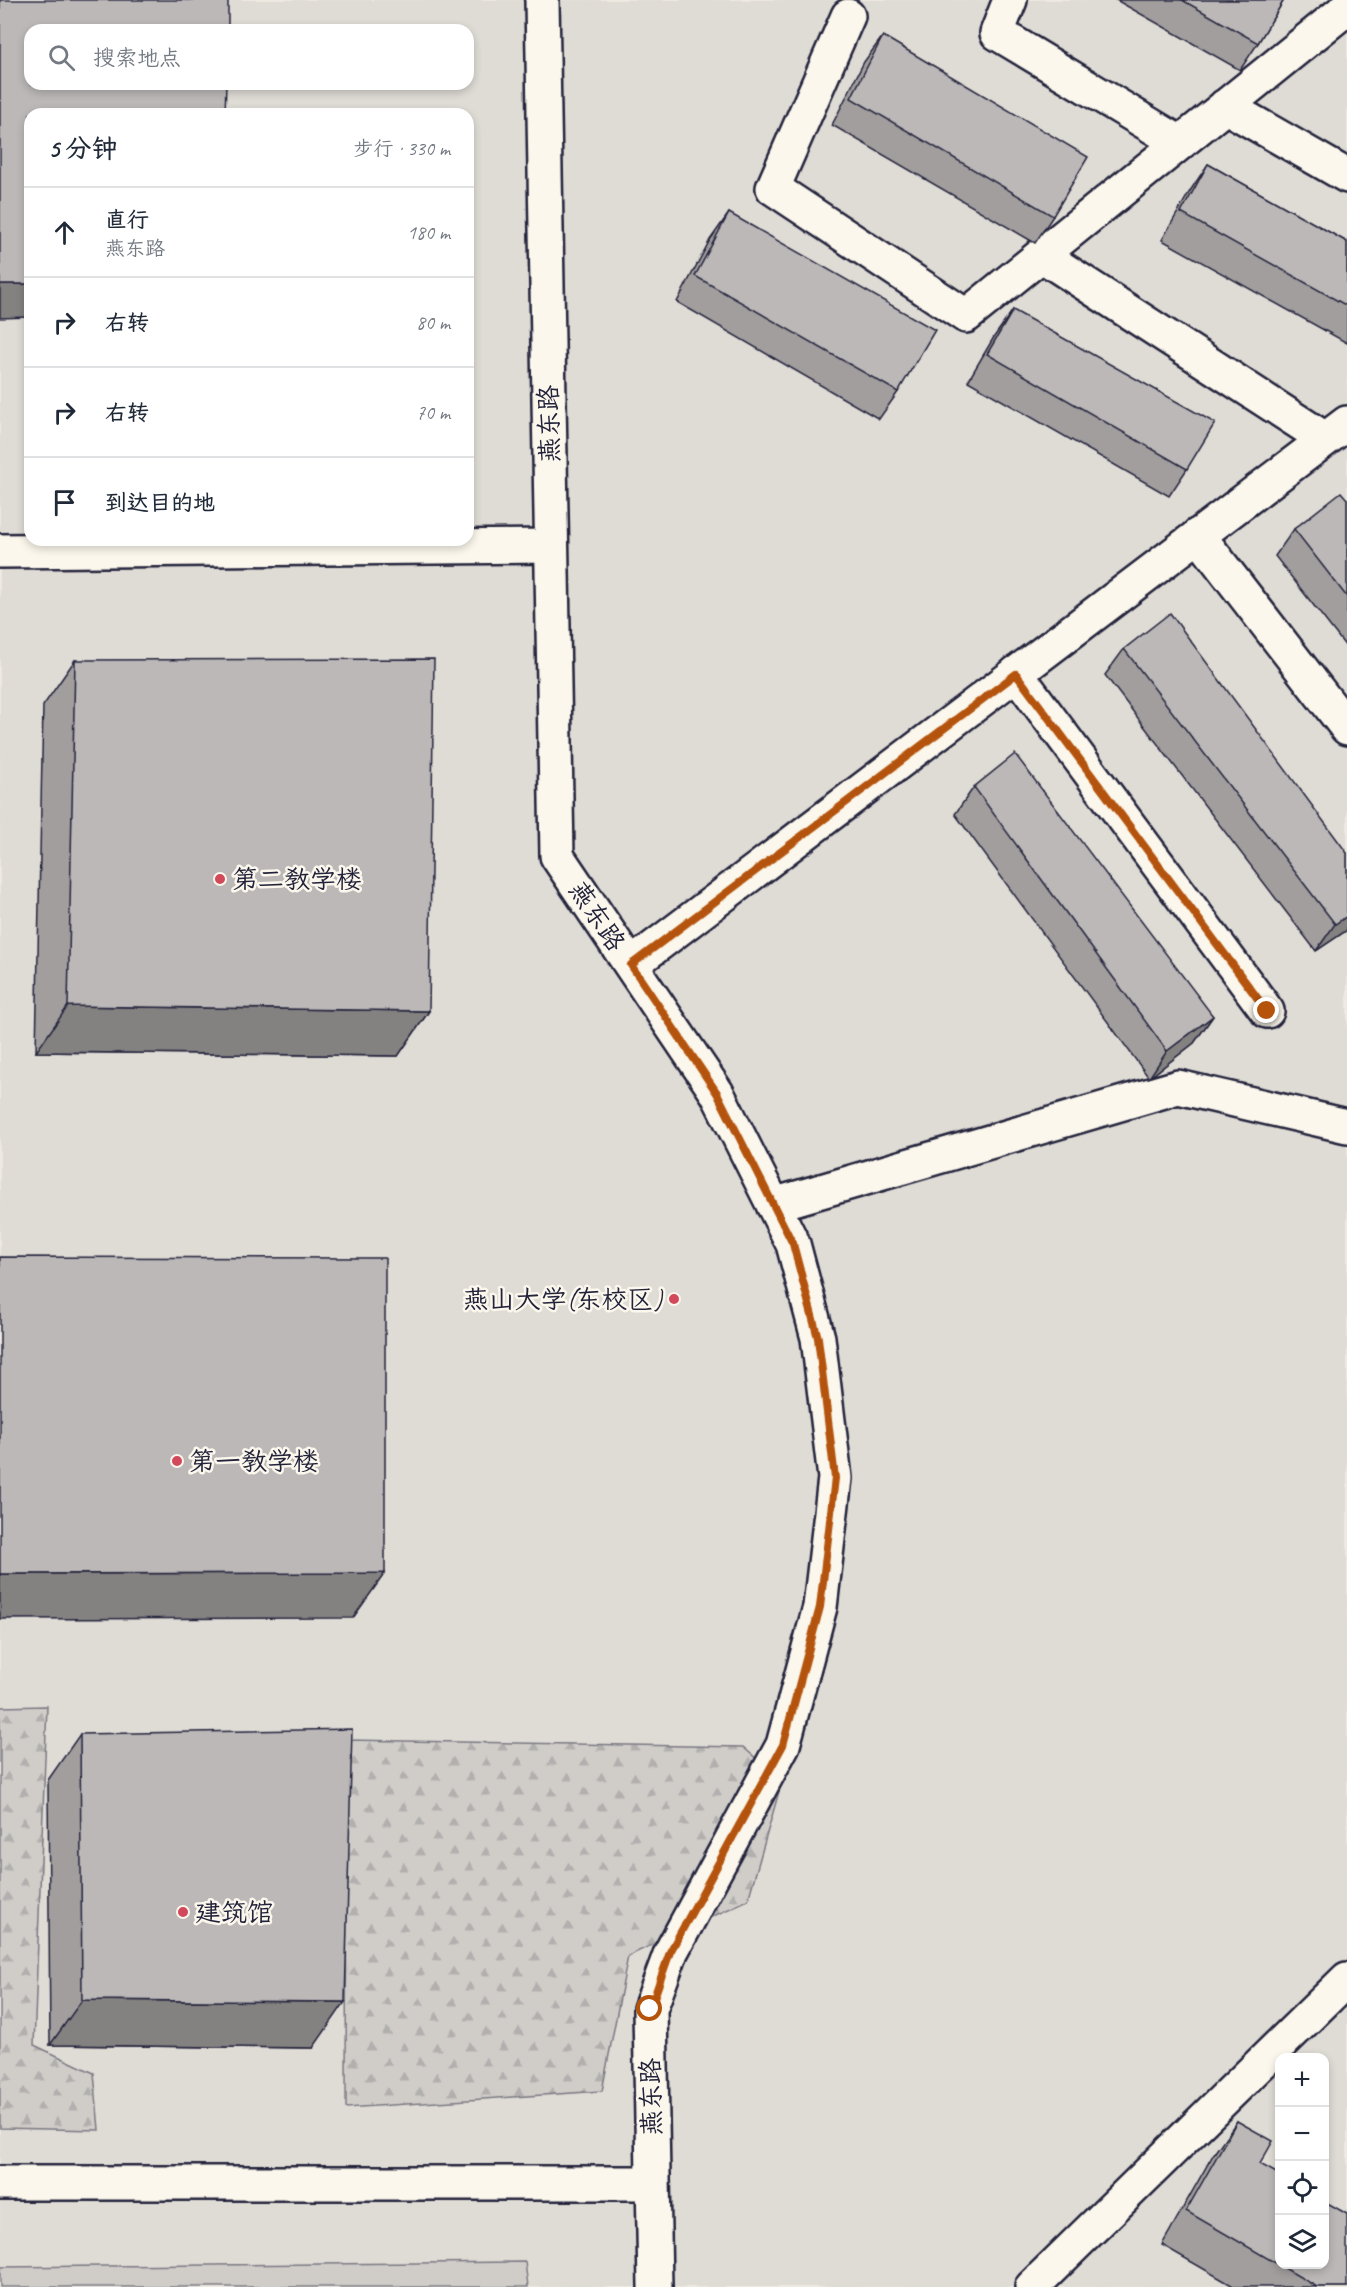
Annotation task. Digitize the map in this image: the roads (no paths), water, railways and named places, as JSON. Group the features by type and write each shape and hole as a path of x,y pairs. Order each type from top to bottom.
{"street":[{"name":"燕东路","path":"542,0 557,856 717,1093 793,1244 818,1338 835,1478 820,1607 783,1745 670,1952 650,2009 656,2287"},
{"path":"1010,0 997,33 1180,143"},
{"path":"848,16 773,188 966,316 1347,8"},
{"path":"1225,106 1347,176"},
{"path":"631,965 1336,431 1041,255"},
{"path":"1198,535 1347,728"},
{"path":"0,551 551,546"},
{"path":"1016,674 1267,1011"},
{"path":"773,1205 1178,1087 1347,1126"},
{"path":"1032,2287 1347,1978"},
{"path":"0,2183 653,2183"}],"place":[{"name":"第二教学楼","path":"220,879"},
{"name":"燕山大学(东校区)","path":"674,1299"},
{"name":"第一教学楼","path":"177,1461"},
{"name":"建筑馆","path":"183,1912"}]}
